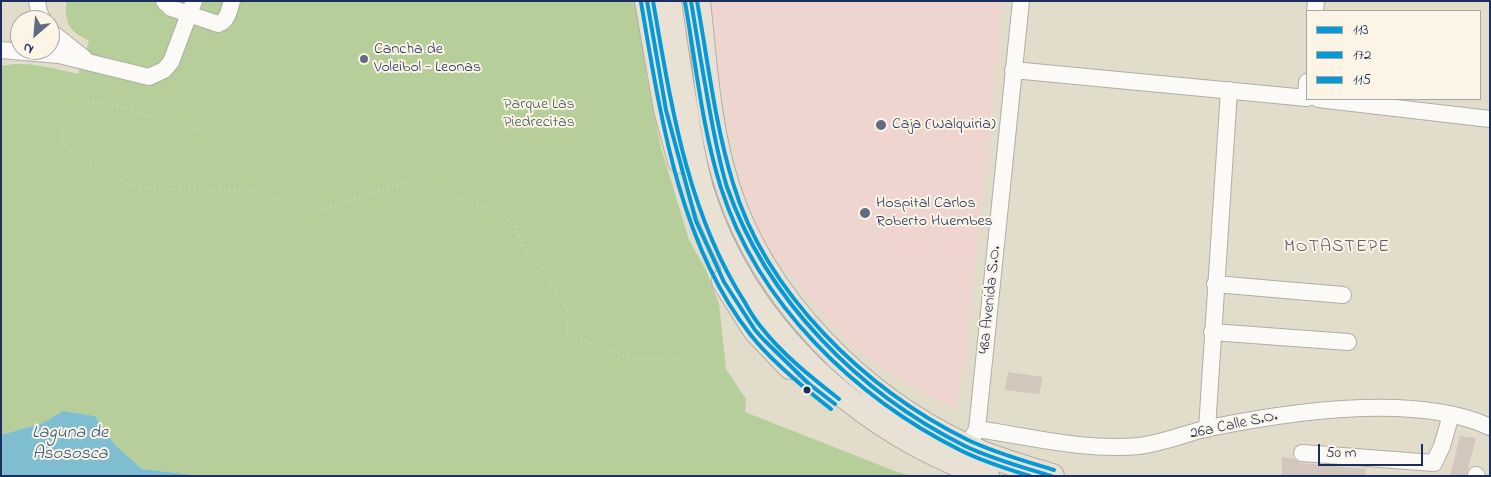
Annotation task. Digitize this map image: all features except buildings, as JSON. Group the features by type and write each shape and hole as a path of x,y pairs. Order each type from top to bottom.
{"highway":[{"path":"647,1 666,110 696,221 724,282 755,330 809,384 847,413 874,428 908,440"},
{"path":"668,1 691,147 702,192 720,239 741,280 767,317 793,348 817,374 847,400 908,440 939,456 987,476"},
{"path":"691,1 717,147 728,188 744,228 764,265 797,312 818,336 861,378 918,420 972,438 992,457 1052,476"},
{"path":"698,1 710,103"},
{"path":"767,317 797,333 834,374 855,392 911,430 951,448 972,438"},
{"path":"972,438 977,460 985,465 1018,476"}],"street":[{"path":"164,1 171,8 191,8 218,24 226,19 232,1"},
{"name":"48a Avenida S.O.","path":"972,438 1020,1"},
{"path":"1,50 58,55 149,77 164,70 171,62 191,8"},
{"path":"60,39 88,61"},
{"path":"1013,70 1228,90 1306,94"},
{"path":"1207,429 1228,90"},
{"path":"1352,100 1490,119"},
{"path":"1216,284 1343,295"},
{"path":"1212,332 1348,342"},
{"name":"26a Calle S.O.","path":"972,438 1100,447 1140,446 1175,439 1207,429 1262,418 1383,407 1436,410 1490,427"},
{"path":"1302,453 1434,463 1442,446 1451,415"}],"path":[{"path":"199,132 100,101 84,104 71,110 63,122 61,141 73,154 132,186 148,189 248,190 318,211 411,180 494,211 514,224 527,255 542,268 569,314 566,334 628,357 684,359"},
{"path":"743,359 754,371 827,310 817,296"}],"shaded area":[{"name":"Hospital Carlos Roberto Huembes","path":"708,1 1003,1 966,349 956,410 911,386 853,348 782,266 752,225 716,65"}],"green space":[{"name":"Parque Las Piedrecitas","path":"67,1 636,1 647,79 660,144 689,240 706,270 719,304 726,369 746,399 745,412 911,476 203,476 142,469 115,445 95,416 63,411 43,423 1,435 1,66 30,64 78,74 89,41 76,33 68,24 66,14"}],"water":[{"name":"Laguna de Asososca","path":"63,411 95,416 115,445 142,469 203,476 1,476 1,435 43,423"}],"transit line":[{"name":"113","path":"647,1 666,110 696,221 724,282 755,330 764,340 809,384 835,404"},
{"name":"115","path":"653,1 667,79 684,156 708,231 724,267 758,324 769,337 818,383 839,399"},
{"name":"113","path":"691,1 713,128 727,187 744,229 766,268 792,305 821,339 854,371 889,399 926,424 975,451 1051,476"},
{"name":"115","path":"697,1 717,116 733,183 748,224 769,263 795,300 825,334 858,366 893,394 930,419 978,445 1054,470"},
{"name":"172","path":"641,2 656,88 676,176 689,219 706,260 726,298 758,344 788,374 831,409"},
{"name":"172","path":"685,2 704,119 721,188 738,230 759,271 785,308 815,343 848,375 884,404 922,429 962,451 987,462 1030,476"}],"place":[{"name":"Cancha de Voleibol - Leonas","path":"364,59"},
{"name":"Caja (Walquiria)","path":"881,125"},
{"name":"Hospital Carlos Roberto Huembes","path":"865,213"}],"district":[{"name":"MOTASTEPE","path":"1337,248"}]}
